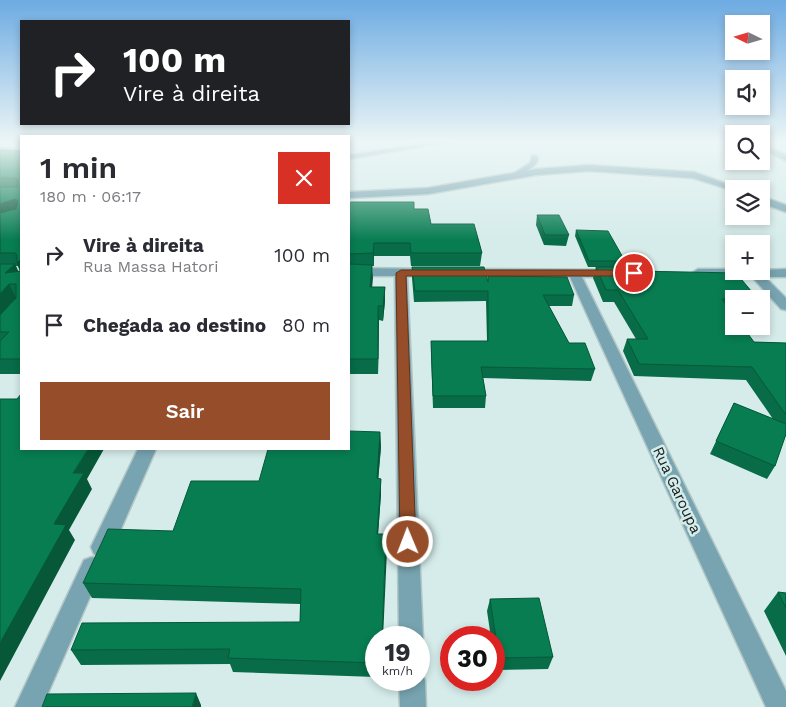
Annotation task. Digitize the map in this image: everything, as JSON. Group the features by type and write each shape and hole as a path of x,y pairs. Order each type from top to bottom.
{"street":[{"path":"350,195 439,190 530,174"},
{"path":"681,174 694,175 725,185"},
{"path":"350,188 373,195"},
{"path":"770,203 786,209"},
{"path":"350,272 624,273"},
{"path":"684,273 725,272"},
{"path":"770,272 786,273"},
{"path":"401,273 411,626"},
{"name":"Rua Garoupa","path":"574,273 780,707"},
{"path":"762,280 786,306"},
{"path":"28,707 147,450"},
{"path":"412,691 413,707"}],"building":[{"path":"0,174 20,174 20,260 17,263 17,255 15,253 0,253 0,213 16,209 18,201 15,199 0,204 0,187 18,187 18,180 16,178 0,178"},
{"path":"350,202 414,202 414,209 428,209 431,224 474,224 482,253 411,253 410,243 374,243 373,253 350,254"},
{"path":"537,215 559,215 569,235 545,235"},
{"path":"576,230 608,231 625,261 589,261"},
{"path":"0,264 15,264 5,273 20,271 20,359 0,359 0,341 9,332 0,332 0,315 16,298 16,284 9,284 0,294"},
{"path":"350,264 372,265 370,287 385,287 383,306 378,306 378,359 350,359"},
{"path":"412,267 484,267 488,282 488,276 567,277 574,295 543,295 569,343 585,343 595,369 481,367 486,396 433,396 431,341 488,341 488,291 415,291"},
{"path":"596,267 632,267 635,271 725,273 725,280 742,280 750,290 725,290 725,299 722,299 725,303 725,335 749,335 754,342 786,343 786,415 752,367 639,364 627,339 648,339 618,290 606,290"},
{"path":"20,395 20,450 87,450 73,473 84,473 54,524 66,525 0,643 0,399 17,399"},
{"path":"734,403 786,424 786,434 775,466 716,441"},
{"path":"350,431 380,432 377,478 381,479 377,534 386,534 382,626 365,626 365,663 228,658 230,649 71,650 82,623 300,622 301,589 83,583 108,529 173,531 191,481 259,481 268,450 350,450"},
{"path":"778,592 786,593 786,608"},
{"path":"539,598 553,657 505,658 505,626 494,626 490,599"},
{"path":"196,693 192,707 42,707 47,694"}],"route":[{"path":"408,542 401,273 634,273"}]}
